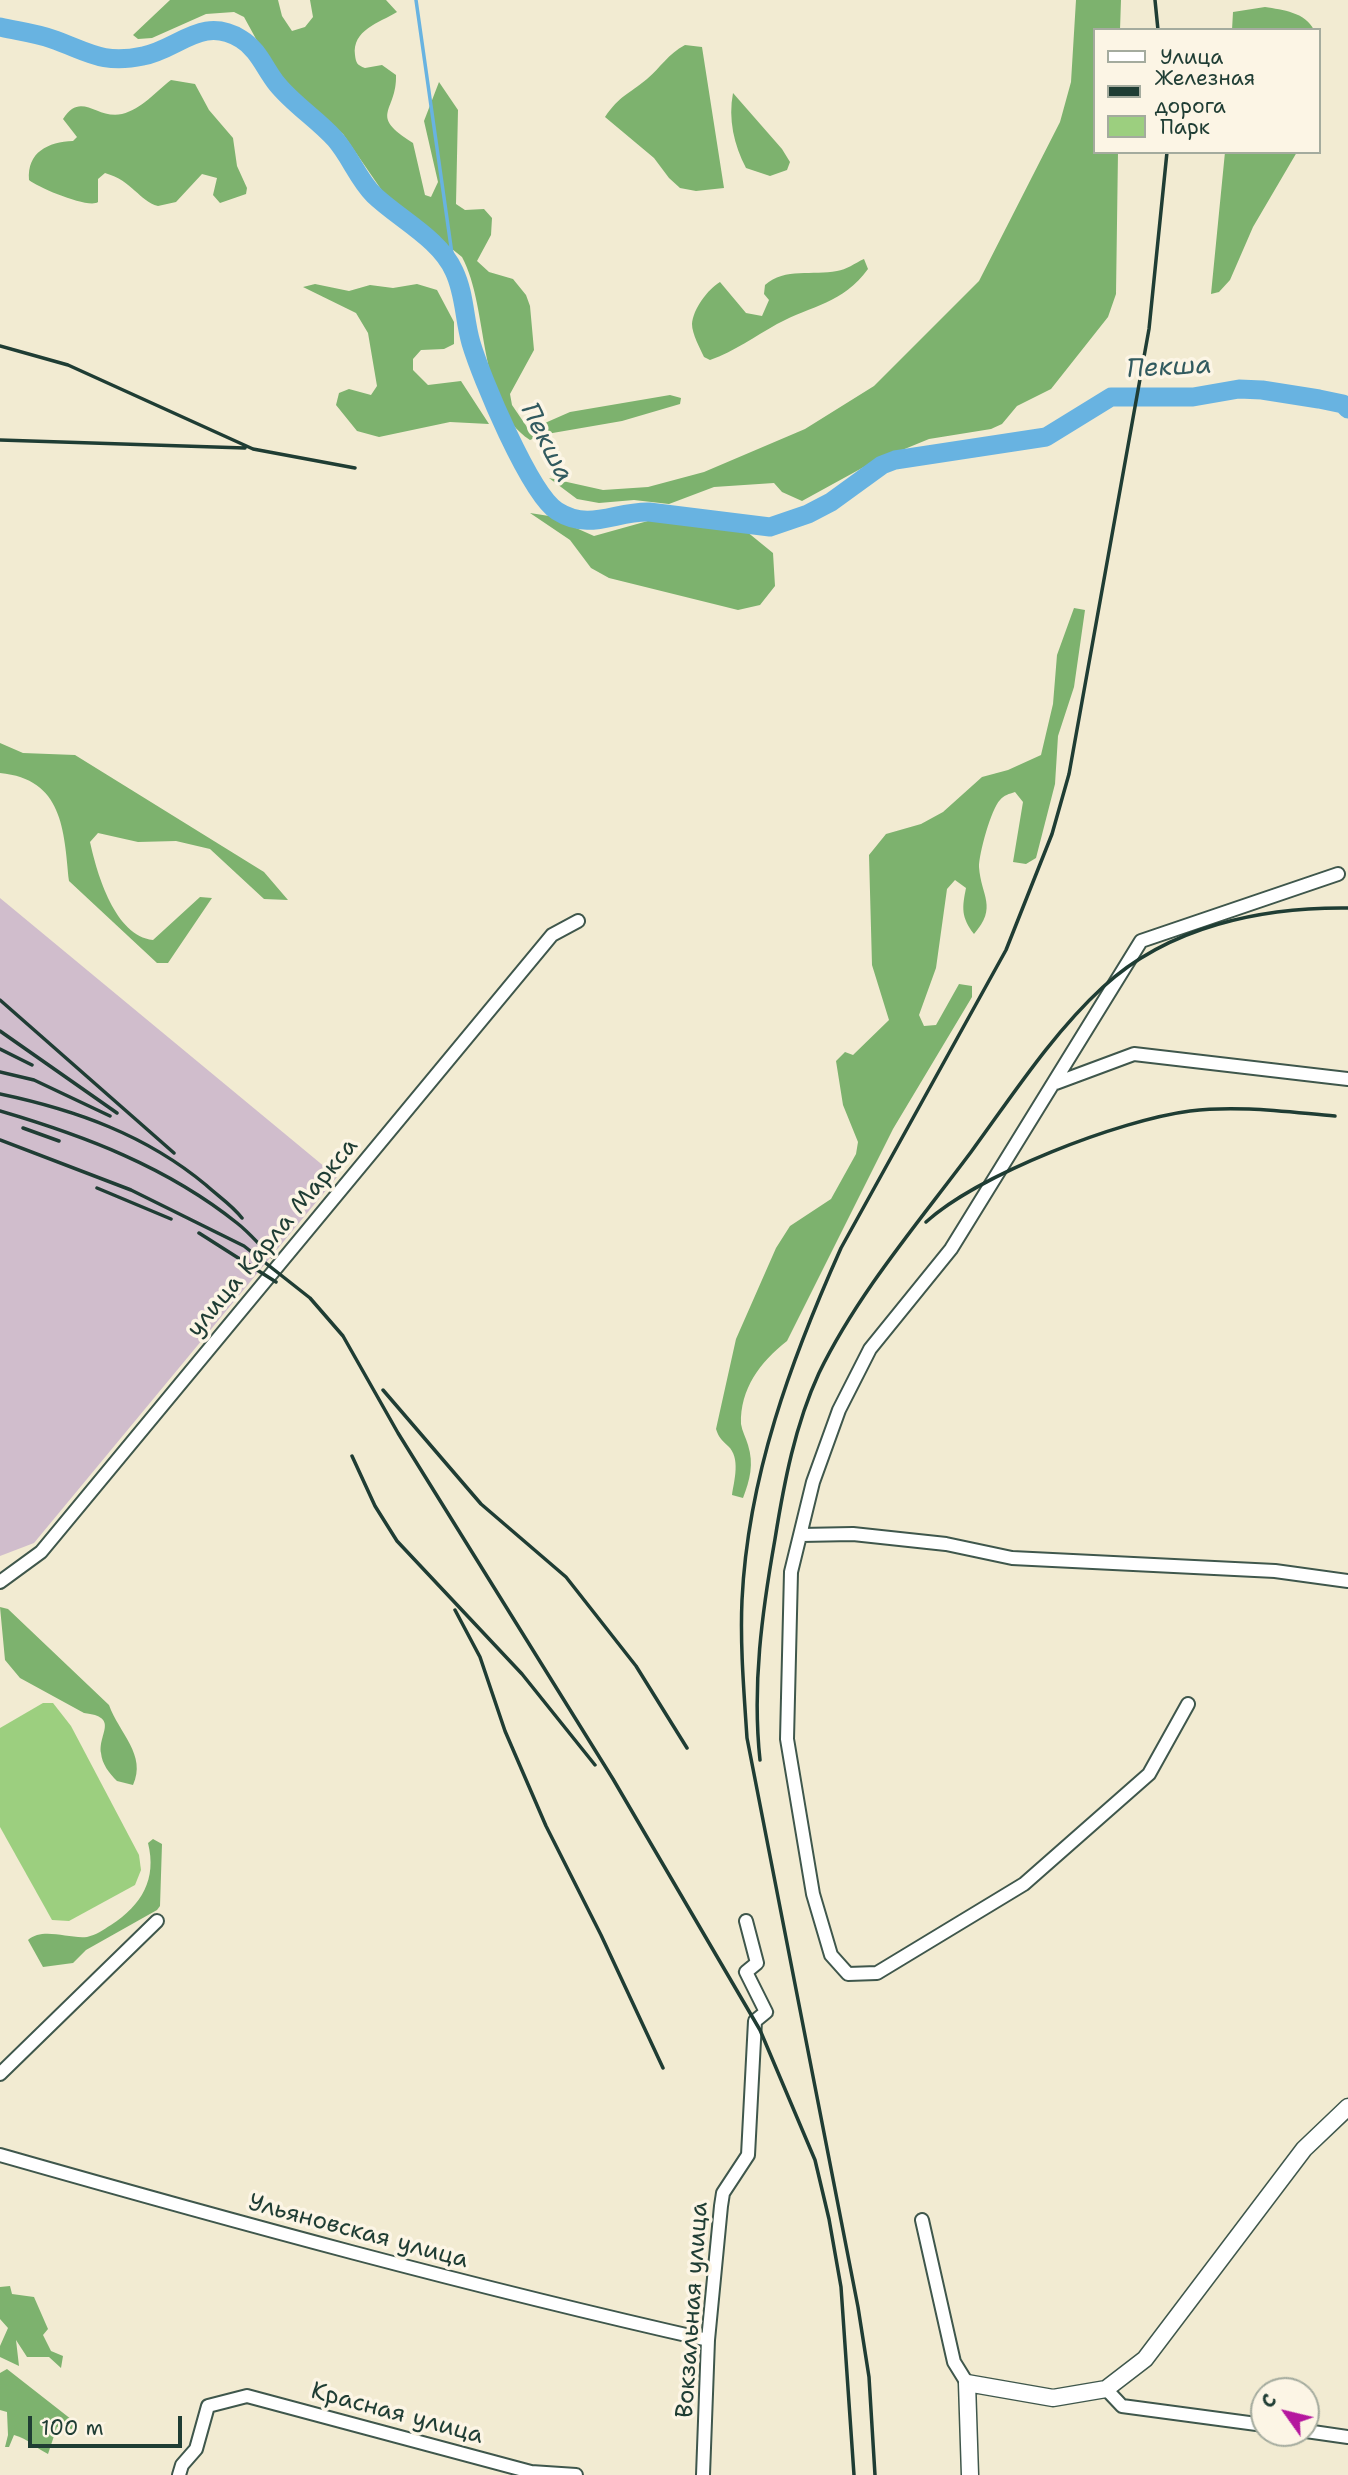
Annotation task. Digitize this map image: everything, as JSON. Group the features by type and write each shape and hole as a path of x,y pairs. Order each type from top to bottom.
{"street":[{"path":"1188,1704 1149,1773 1024,1884 877,1973 848,1974 831,1955 813,1894 787,1739 791,1572 813,1482 852,1380 896,1315 951,1249 1142,941 1338,874"},
{"name":"улица Карла Маркса","path":"0,1582 41,1552 552,935 578,921"},
{"path":"1056,1083 1134,1054 1348,1079"},
{"path":"801,1535 853,1534 946,1544 1012,1558 1147,1562 1275,1571 1348,1581"},
{"path":"0,2074 157,1921"},
{"name":"Вокзальная улица","path":"703,2475 708,2340 723,2193 748,2155 755,2021 766,2012 746,1972 757,1963 746,1921"},
{"path":"967,2383 1053,2398 1105,2389 1145,2359 1304,2150 1348,2107"},
{"name":"Ульяновская улица","path":"0,2155 312,2244 565,2308 708,2340"},
{"path":"922,2220 954,2362 967,2383 970,2475"},
{"path":"1105,2389 1122,2406 1250,2423"},
{"name":"Красная улица","path":"178,2475 182,2465 196,2449 208,2406 247,2396 531,2472 576,2475"},
{"path":"1320,2433 1348,2437"}],"shaded area":[{"path":"0,898 337,1177 34,1543 0,1556"}],"green space":[{"path":"170,0 278,0 282,16 292,31 305,27 313,17 310,0 386,0 397,12 362,33 355,46 356,60 365,68 382,65 396,75 388,119 399,133 413,143 425,195 431,197 438,182 424,121 439,82 458,110 456,204 465,210 484,209 492,218 491,235 477,261 489,272 513,279 526,295 530,306 534,350 510,394 512,405 529,430 570,412 670,395 681,398 680,404 622,421 541,435 530,440 513,424 501,404 492,380 477,302 462,257 385,195 343,134 299,97 267,59 244,17 234,12 206,14 152,38 138,39 133,35"},
{"path":"1076,0 1121,0 1120,28 1092,28 1092,154 1118,154 1116,294 1108,317 1051,389 1017,406 1002,424 991,429 929,439 873,462 802,501 782,492 774,483 714,487 669,504 634,500 599,503 577,499 549,478 603,490 648,487 704,472 805,429 874,386 979,281 1060,122 1071,82"},
{"path":"1265,7 1286,11 1305,19 1313,28 1232,28 1233,12"},
{"path":"685,45 702,47 724,188 696,191 680,188 654,158 605,117 620,100"},
{"path":"171,80 195,84 209,110 233,138 237,166 247,188 246,194 220,203 213,195 217,178 202,174 176,202 158,206 122,181 105,173 98,179 98,202 85,203 64,197 29,180 32,162 41,150 73,141 77,137 63,119 70,111 83,106 113,115 129,112"},
{"path":"733,93 782,149 790,162 787,170 770,176 746,168 733,132"},
{"path":"1225,154 1296,154 1253,227 1230,280 1219,292 1211,294"},
{"path":"864,259 868,269 858,281 837,297 777,324 719,356 710,360 704,357 693,332 693,318 702,300 720,282 746,313 762,316 769,300 764,294 765,285 773,279 790,274 840,270"},
{"path":"315,284 349,291 370,285 393,288 417,284 437,290 454,322 454,344 444,349 421,350 413,359 413,370 428,385 461,381 489,424 450,422 379,437 357,431 336,405 339,393 349,389 371,395 377,386 368,333 356,313 303,287"},
{"path":"530,513 549,516 594,536 655,519 746,531 773,553 775,586 760,605 738,610 609,578 591,568 570,540"},
{"path":"1074,608 1085,610 1074,687 1058,736 1055,784 1036,858 1026,864 1013,862 1023,802 1015,792 1007,795 997,805 983,842 979,867 987,909 974,934 964,912 966,888 955,880 947,889 936,968 919,1015 924,1026 936,1025 959,984 972,986 972,997 893,1129 787,1341 760,1367 748,1388 741,1424 750,1452 750,1472 743,1498 732,1495 736,1470 734,1457 716,1429 736,1339 776,1248 790,1226 831,1199 856,1154 858,1142 843,1105 836,1061 845,1052 853,1055 889,1020 872,965 869,855 886,834 921,824 943,812 982,777 1008,770 1041,755 1053,704 1057,655"},
{"path":"0,743 23,753 75,755 264,872 288,900 264,899 210,849 176,841 138,842 98,833 90,842 103,886 118,916 128,928 140,936 153,940 200,897 212,898 168,963 157,963 69,881 62,826 56,810 48,796 37,785 21,777 0,773"},
{"path":"0,1607 8,1609 109,1705 130,1744 137,1764 133,1785 117,1781 104,1765 101,1746 105,1727 101,1718 84,1713 20,1678 5,1660"},
{"path":"43,1703 53,1703 71,1726 139,1855 141,1870 135,1885 69,1921 52,1920 0,1827 0,1728"},
{"path":"153,1839 162,1844 160,1906 157,1910 86,1950 73,1963 43,1967 28,1940 41,1934 87,1937 122,1917 139,1900 148,1879 148,1843"},
{"path":"10,2286 12,2294 34,2297 48,2329 43,2335 51,2351 63,2356 61,2368 49,2357 27,2357 16,2340 19,2366 0,2357 0,2346 8,2328 0,2319 0,2287"},
{"path":"7,2369 76,2423 72,2429 57,2427 48,2454 14,2435 9,2447 5,2447 8,2435 7,2412 0,2410 0,2373"}],"waterway":[{"path":"416,0 454,268"},
{"name":"Пекша","path":"0,27 46,37 95,55 116,59 156,52 202,32 227,33 247,43 284,92 335,139 374,195 429,239 448,260 460,289 476,359 495,407 521,459 546,500 557,511 569,517 592,520 649,512 770,527 808,514 831,502 882,465 895,460 1046,437 1111,397 1193,397 1239,389 1262,390 1343,404 1348,409"}],"railway":[{"path":"1155,0 1158,28"},
{"path":"875,2475 869,2377 858,2307 747,1738 742,1634 746,1554 753,1508 775,1420 789,1376 823,1290 841,1248 1006,950 1052,834 1069,774 1149,329 1167,154"},
{"path":"0,346 68,365 253,449 355,468"},
{"path":"0,440 245,448"},
{"path":"760,1760 757,1705 762,1621 791,1455 803,1413 819,1373 870,1287 1050,1045 1084,1005 1129,966 1157,949 1218,924 1283,911 1348,908"},
{"path":"0,1000 174,1153"},
{"path":"0,1031 117,1113"},
{"path":"0,1049 32,1065"},
{"path":"0,1072 34,1080 110,1116"},
{"path":"0,1094 56,1108 134,1138 183,1167 242,1218"},
{"path":"926,1222 950,1204 1014,1168 1090,1137 1161,1116 1226,1109 1335,1116"},
{"path":"0,1111 63,1131 124,1155 182,1185 242,1227 272,1257"},
{"path":"23,1128 59,1141"},
{"path":"0,1140 131,1190 244,1246 310,1298 343,1336 398,1433 613,1779 760,2030 815,2160 829,2219 841,2287 854,2475"},
{"path":"97,1188 171,1219"},
{"path":"199,1233 276,1282"},
{"path":"383,1390 481,1504 566,1577 636,1666 687,1748"},
{"path":"352,1456 375,1506 397,1541 522,1674 595,1765"},
{"path":"455,1610 480,1657 505,1731 546,1826 663,2068"}]}
